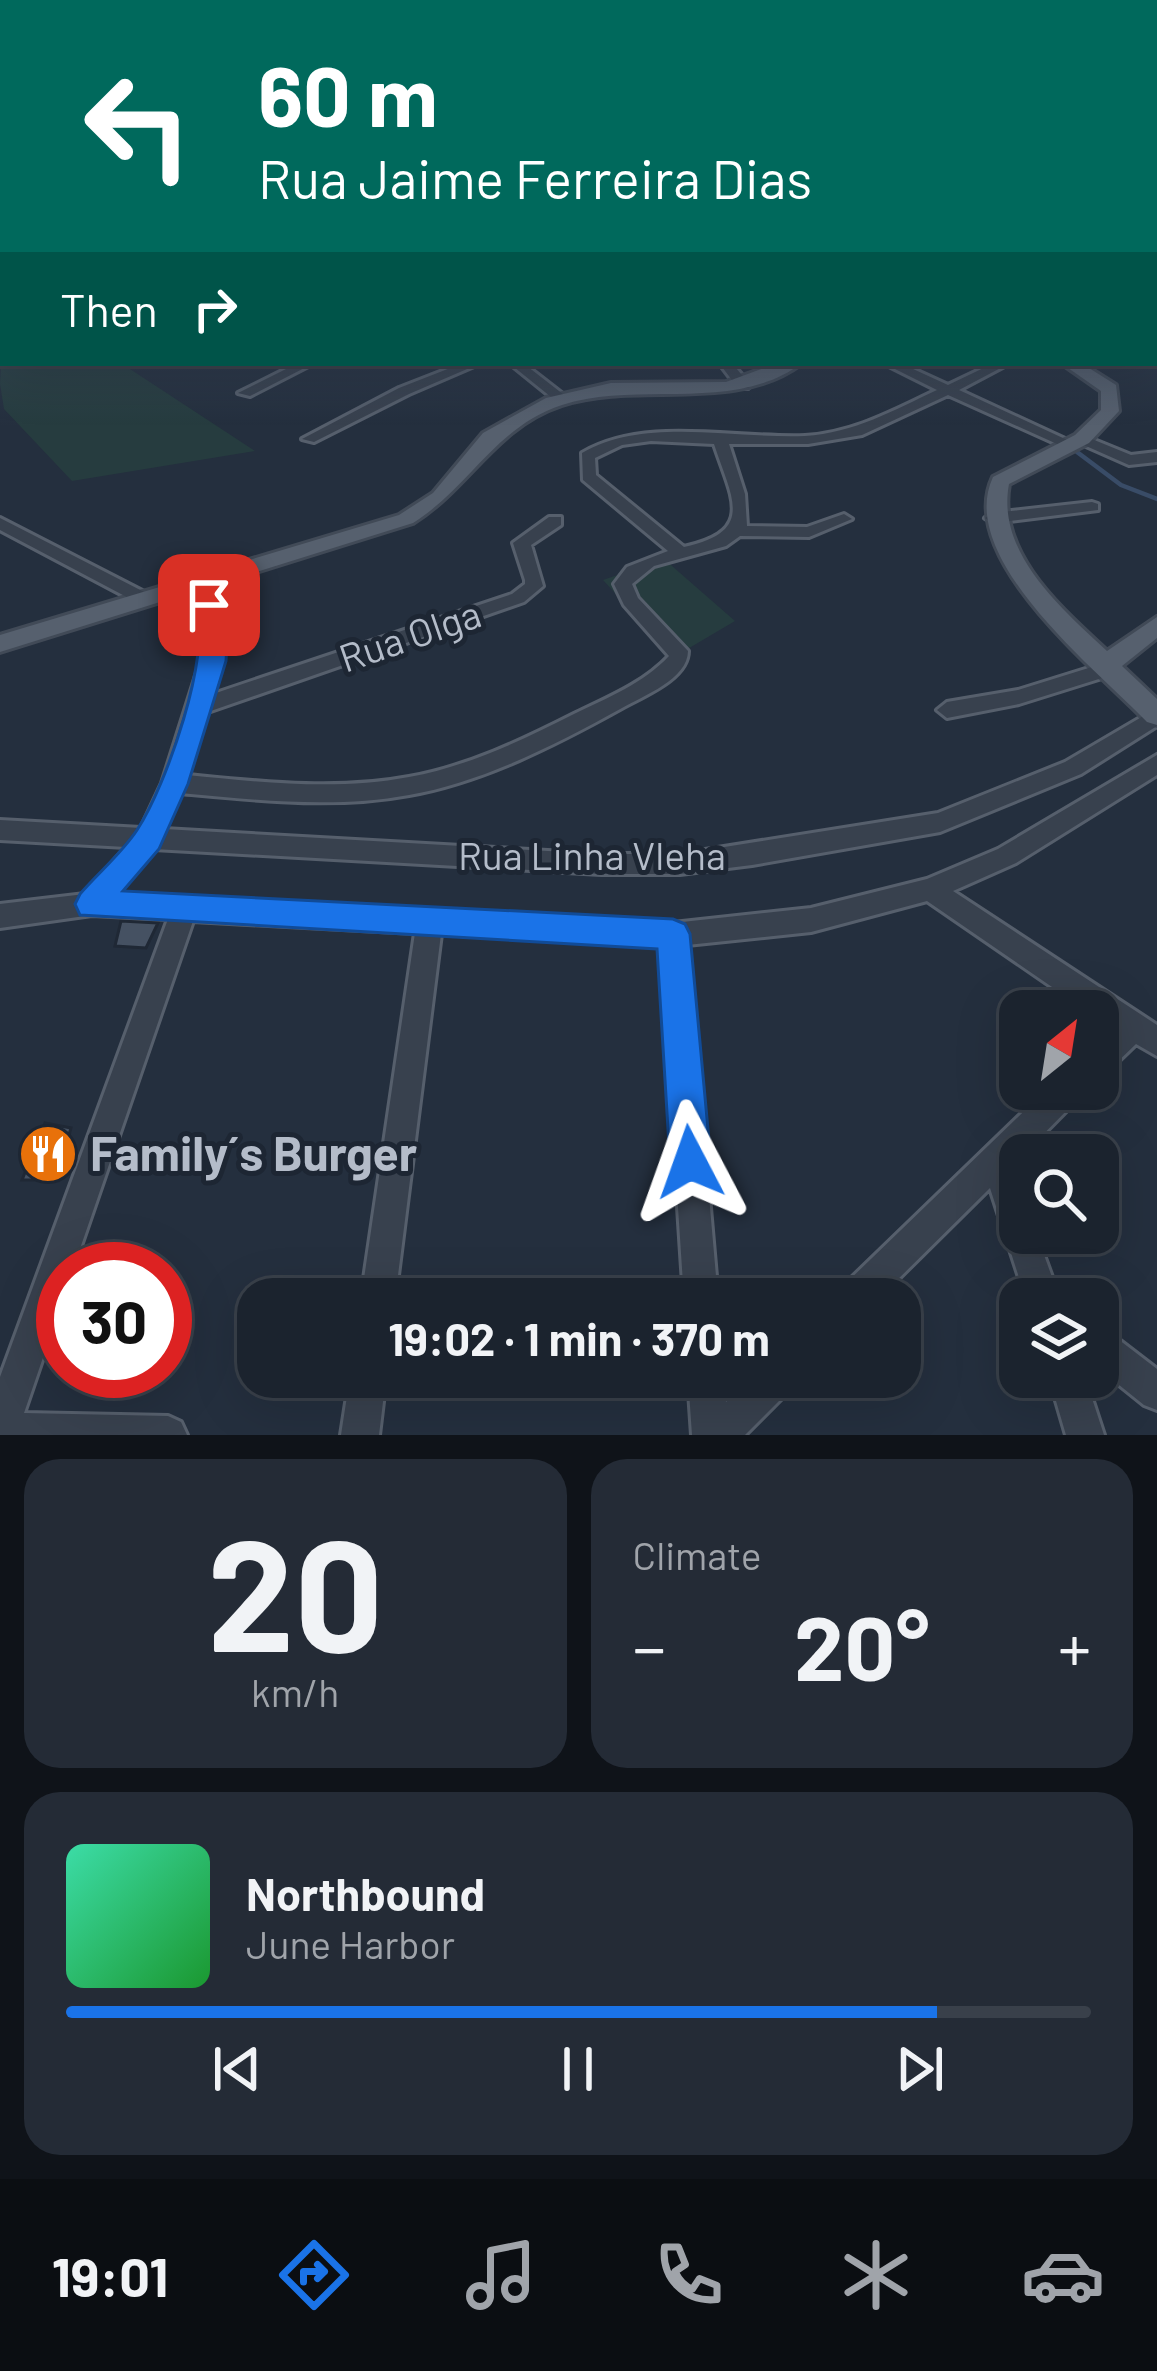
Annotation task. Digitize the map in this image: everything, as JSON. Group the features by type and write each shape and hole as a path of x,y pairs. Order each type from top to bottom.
{"main road":[{"path":"0,644 406,519 440,496 490,437 561,398 610,388 743,385 787,366"},
{"path":"1075,366 1109,388 1113,401 1104,420 1076,442 1000,481 993,518 1013,566 1155,710"},
{"path":"1109,666 1157,625"}],"street":[{"path":"245,393 302,366"},
{"path":"309,440 404,391 467,366"},
{"path":"519,366 561,398"},
{"path":"727,366 743,385"},
{"path":"896,366 1076,442 1130,460 1157,457"},
{"path":"680,552 588,477 587,455 627,439 838,437 884,423 998,366"},
{"path":"720,440 738,505 736,531"},
{"path":"993,518 1092,507"},
{"path":"173,784 331,793 412,786 455,773 636,692 674,665 678,651 629,601 623,584 632,570 715,544 736,531 809,532 844,519"},
{"name":"Rua Olga","path":"199,707 518,598 536,579 521,552 522,543 555,521"},
{"path":"0,523 144,599"},
{"path":"0,542 26,535"},
{"path":"92,904 148,839 173,784 216,644 203,581"},
{"path":"947,710 1019,697 1109,666"},
{"name":"Rua Linha Vleha","path":"0,830 601,864 680,863 940,822 1073,768 1155,710"},
{"path":"0,916 92,904 673,934 811,920 931,889 1006,856 1157,764"},
{"path":"931,889 1146,1034 1119,1049"},
{"path":"168,1435 0,1429 184,911"},
{"path":"381,1278 430,920"},
{"path":"673,934 698,1278"},
{"path":"875,1278 1045,1110"},
{"path":"995,1156 999,1168"},
{"path":"1119,1362 1157,1392"},
{"path":"360,1435 365,1398"},
{"path":"709,1398 715,1435"},
{"path":"715,1435 755,1398"},
{"path":"1074,1398 1085,1435"}],"green space":[{"path":"1,366 132,366 255,451 72,481 4,409"},
{"path":"664,559 735,621 674,657 603,580"}],"building":[{"path":"121,921 158,923 146,948 115,946"},
{"name":"Family´s Burger","path":"45,1123 71,1128 56,1180 22,1180"}],"waterway":[{"path":"1077,452 1121,485 1157,499"}],"place":[{"name":"Family´s Burger","path":"48,1154"}],"route":[{"path":"209,605 216,629 213,661 173,784 148,839 92,904 673,934 690,1162"}]}
